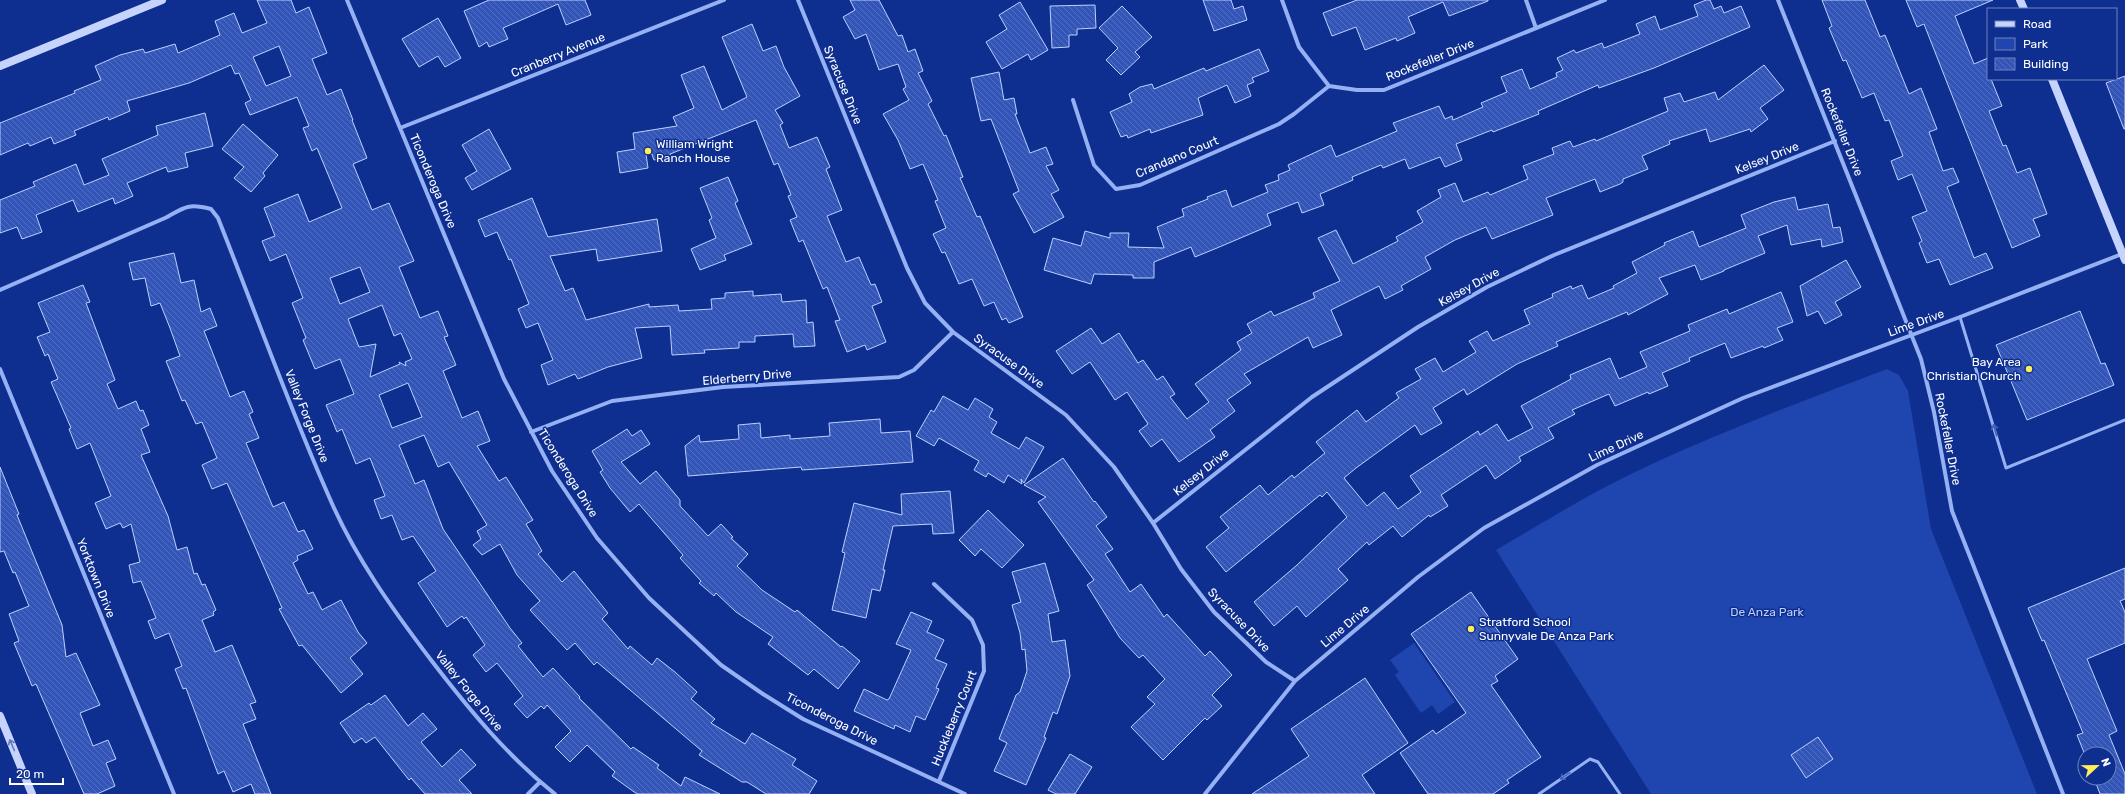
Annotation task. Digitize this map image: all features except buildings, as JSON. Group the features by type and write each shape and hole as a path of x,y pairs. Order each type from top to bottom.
{"street":[{"path":"0,66 162,0"},
{"name":"Ticonderoga Drive","path":"347,0 504,379 552,471 597,538 649,598 721,665 763,694 803,718 965,794"},
{"name":"Cranberry Avenue","path":"400,128 717,1 724,0"},
{"name":"Syracuse Drive","path":"798,0 907,268 925,303 953,332 1066,416 1114,467 1153,523 1181,569 1214,612 1266,662 1295,681"},
{"path":"1282,0 1299,47 1329,86"},
{"path":"1526,0 1536,28"},
{"name":"Rockefeller Drive","path":"1329,86 1356,90 1384,90 1605,0"},
{"name":"Rockefeller Drive","path":"1778,0 1921,359 1934,412 1952,511 2063,794"},
{"path":"2052,80 2124,256"},
{"name":"Crandano Court","path":"1073,100 1094,165 1116,189 1140,185 1279,124 1329,86"},
{"name":"Kelsey Drive","path":"1153,523 1312,396 1418,327 1487,287 1554,255 1835,141"},
{"name":"Valley Forge Drive","path":"0,290 165,218 184,207 191,205 211,209 218,218 330,500 357,551 397,616 487,730 540,782 555,794"},
{"name":"Lime Drive","path":"1205,794 1295,681 1418,577 1484,528 1597,465 1744,398 2124,256"},
{"name":"Elderberry Drive","path":"531,432 612,401 723,387 899,376 914,370 953,332"},
{"name":"Yorktown Drive","path":"0,369 174,794"},
{"name":"Huckleberry Court","path":"934,584 972,620 983,645 984,671 939,781"},
{"path":"0,716 32,794"},
{"path":"528,794 540,782"}],"lane":[{"path":"1960,317 2006,468 2125,420"},
{"path":"1539,794 1590,759 1598,762 1620,794"}],"green space":[{"name":"De Anza Park","path":"1887,369 1899,375 1908,391 1931,529 2037,794 1651,794 1496,550 1592,494 1652,464 1739,426"},
{"path":"1414,643 1455,702 1438,714 1432,705 1421,713 1395,675 1399,672 1390,660"}],"place":[{"name":"William Wright Ranch House","path":"648,151"},
{"name":"Bay Area Christian Church","path":"2029,369"},
{"name":"Stratford School Sunnyvale De Anza Park","path":"1471,629"}]}
